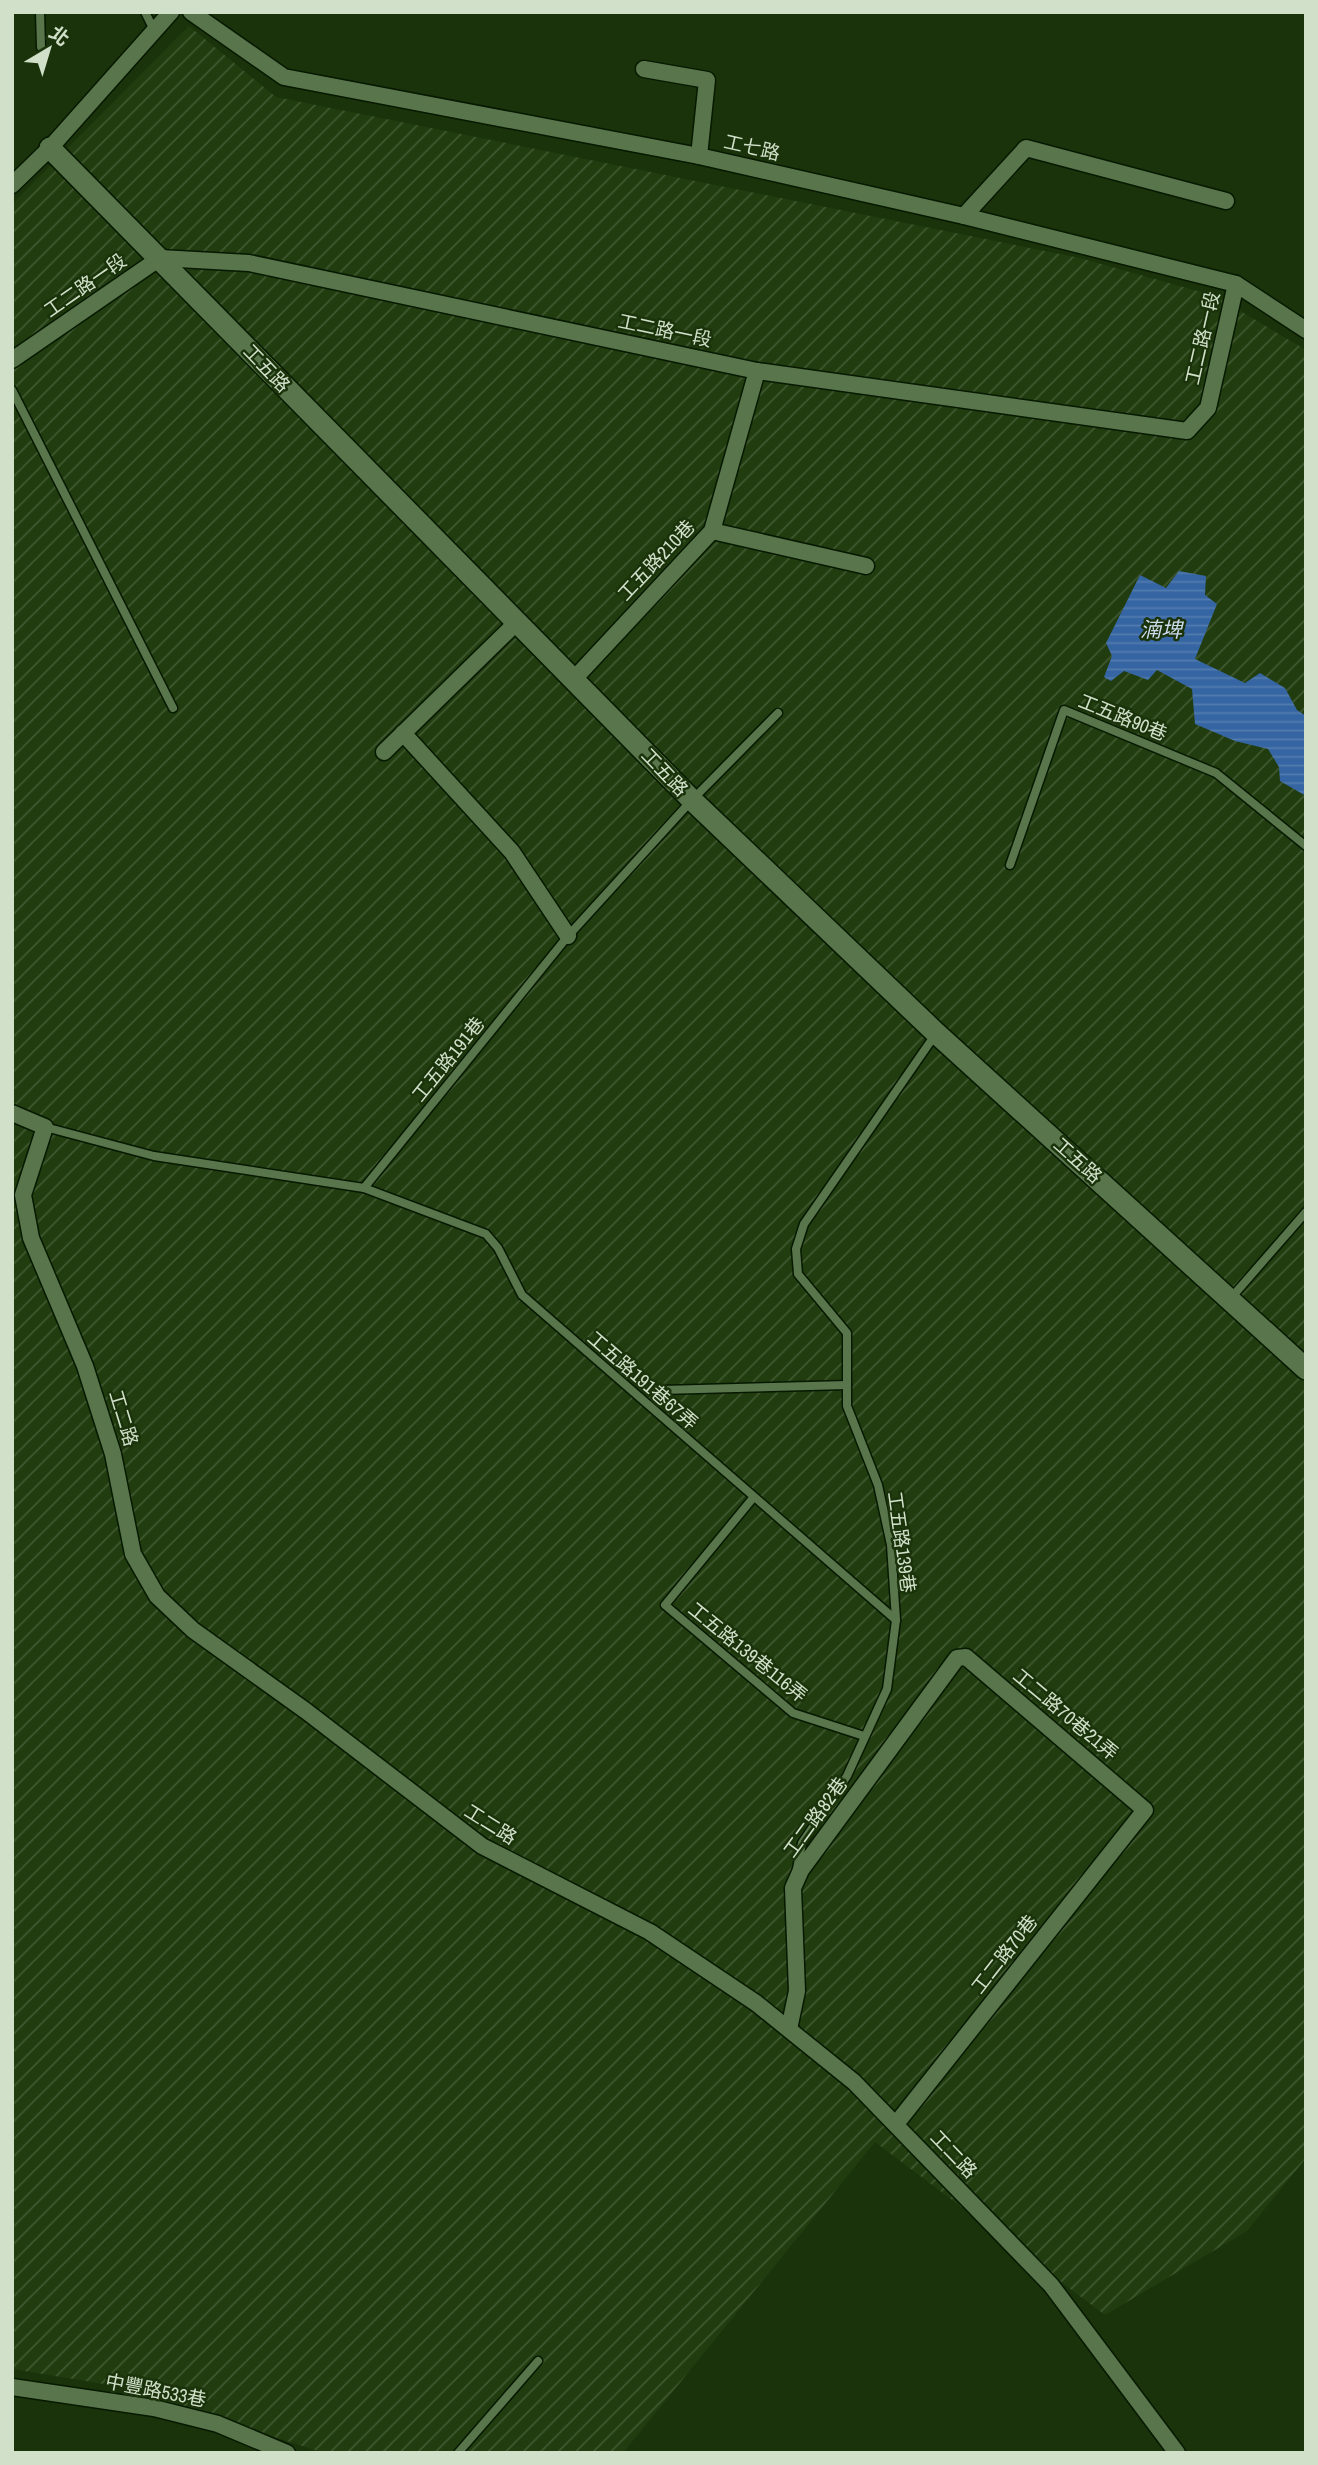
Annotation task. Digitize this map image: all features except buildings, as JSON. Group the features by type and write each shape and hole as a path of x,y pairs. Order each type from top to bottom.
{"street":[{"path":"12,185 50,148 172,12"},
{"name":"工七路","path":"191,12 284,77 699,156 964,216 1236,284 1306,330"},
{"path":"644,69 707,79 699,156"},
{"name":"工五路","path":"50,148 516,623 575,678 692,800 936,1033 1231,1298 1306,1369"},
{"path":"964,216 1026,148 1226,201"},
{"name":"工二路一段","path":"12,360 160,258 249,263 757,371 1187,431 1208,408 1236,284"},
{"name":"工五路210巷","path":"575,678 712,531 757,371"},
{"path":"712,531 866,566"},
{"path":"384,752 516,623"},
{"path":"403,733 512,852 568,936"},
{"path":"12,1113 45,1127"},
{"name":"工二路","path":"45,1127 23,1195 31,1238 85,1366 114,1454 133,1554 157,1596 193,1630 306,1711 482,1846 650,1932 756,2003 854,2082 1051,2285 1177,2453"},
{"name":"工二路70巷21弄","path":"957,1658 966,1657 1145,1810"},
{"name":"工二路82巷","path":"789,2029 797,1991 793,1888 801,1870 957,1658"},
{"name":"工二路70巷","path":"896,2124 1145,1810"},
{"name":"中豐路533巷","path":"12,2387 154,2408 218,2424 287,2453"}],"lane":[{"path":"40,12 41,47"},
{"path":"145,12 155,32"},
{"path":"12,390 173,708"},
{"name":"工五路90巷","path":"1010,865 1064,710 1216,773 1306,846"},
{"name":"工五路191巷","path":"364,1188 568,936 692,800 778,713"},
{"name":"工五路139巷","path":"793,1888 802,1843 847,1776 887,1689 897,1620 891,1545 878,1485 847,1406 847,1333 798,1274 796,1249 804,1224 936,1033"},
{"path":"45,1127 154,1156 364,1188"},
{"name":"工五路191巷67弄","path":"364,1188 486,1234 498,1248 522,1295 753,1498 897,1620"},
{"path":"1231,1298 1306,1212"},
{"path":"662,1390 847,1385"},
{"name":"工五路139巷116弄","path":"753,1498 665,1605 793,1713 864,1737"},
{"path":"458,2453 538,2361"}],"shaded area":[{"path":"189,26 276,97 1080,258 1215,296 1306,350 1306,2158 1247,2231 1105,2315 875,2142 623,2453 324,2453 116,2386 12,2369 12,204"}],"water":[{"name":"湳埤","path":"1179,571 1206,576 1205,595 1217,604 1195,659 1245,683 1260,673 1285,688 1297,710 1306,716 1306,796 1280,781 1279,767 1268,749 1235,741 1195,724 1192,689 1157,670 1148,680 1124,671 1111,681 1104,677 1112,656 1106,643 1140,575 1166,588"}]}
